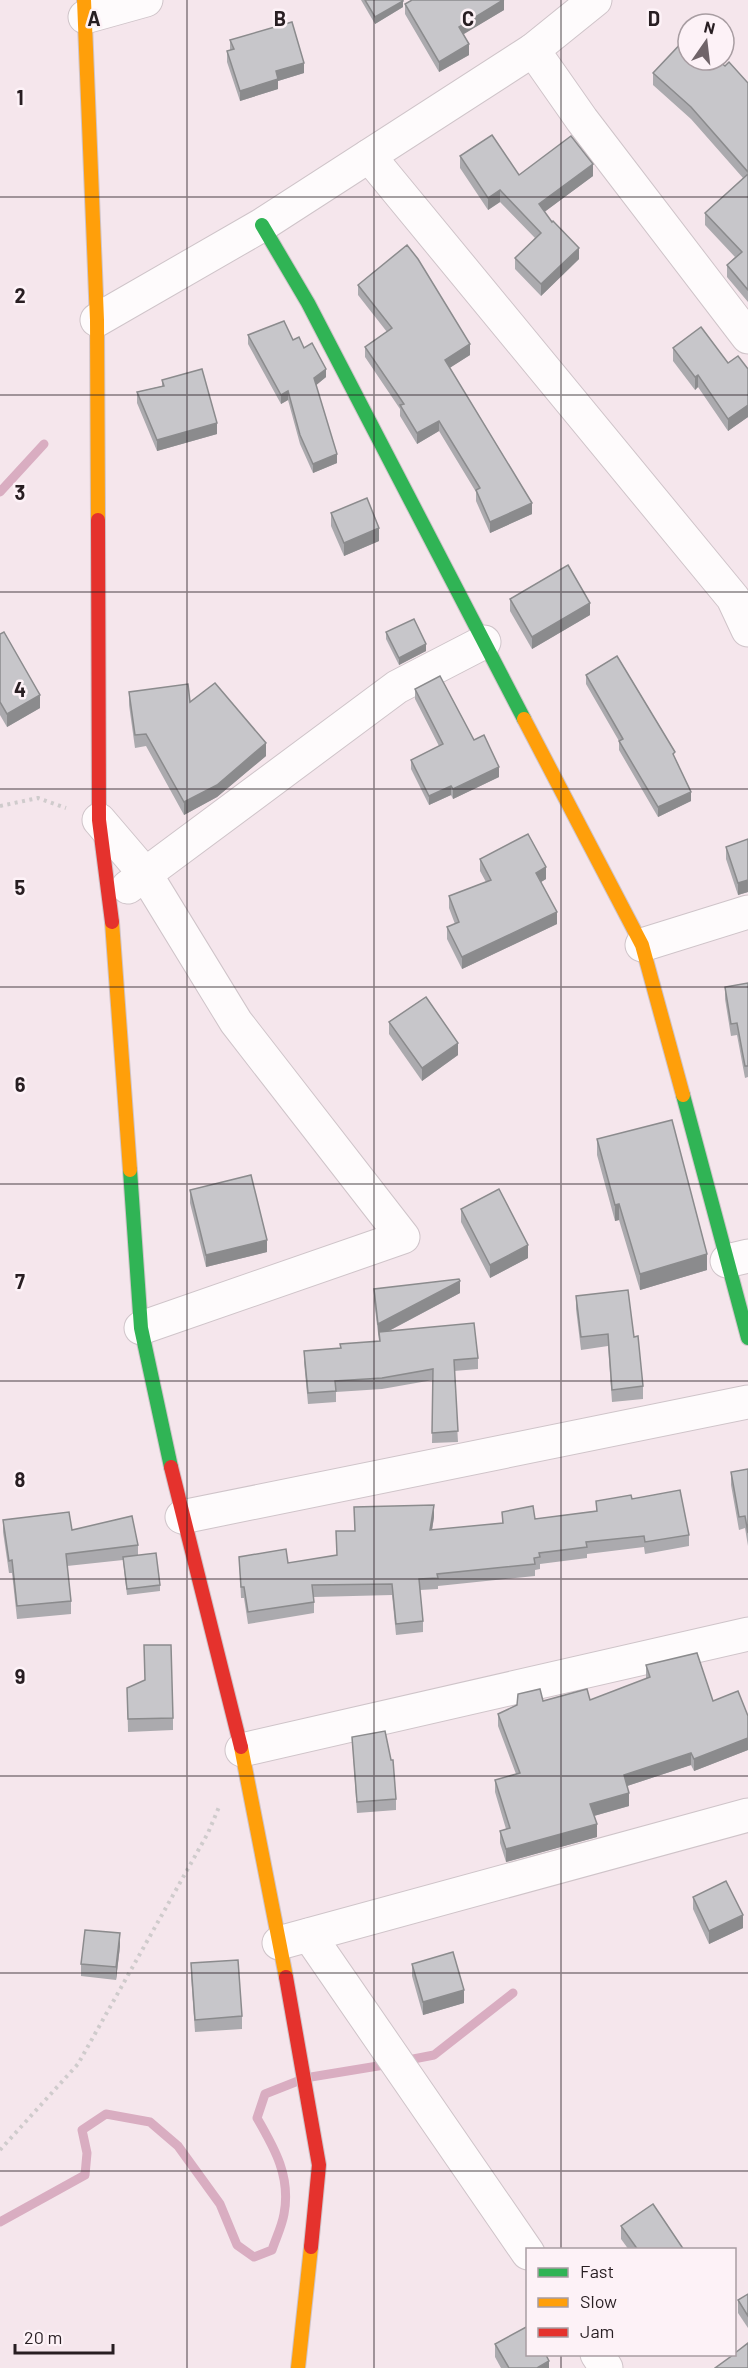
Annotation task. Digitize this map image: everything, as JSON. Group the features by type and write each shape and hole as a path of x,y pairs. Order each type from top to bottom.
{"street":[{"path":"146,0 85,8 97,320 99,820 110,899 141,1328 182,1517 294,1939 305,2078 319,2165 298,2368"},
{"path":"97,320 262,225 533,50 595,0"},
{"path":"533,50 582,120 748,336"},
{"path":"369,156 733,598 748,630"},
{"path":"262,225 308,303 642,945 737,1258 748,1338"},
{"path":"110,899 146,875 397,687 484,642"},
{"path":"99,820 146,875 236,1022 403,1237 141,1328"},
{"path":"642,945 748,912"},
{"path":"182,1517 748,1402"},
{"path":"242,1750 748,1634"},
{"path":"294,1939 748,1815"},
{"path":"294,1939 526,2250"}],"path":[{"path":"0,806 38,798 99,820"},
{"path":"0,2151 78,2064 208,1833 221,1802"}],"building":[{"path":"365,0 403,0 403,1 375,17"},
{"path":"412,0 503,0 459,27 469,44 439,62 405,4"},
{"path":"292,22 304,63 276,71 278,79 240,91 227,51 234,49 230,40"},
{"path":"676,49 676,72 736,72 736,70 748,83 748,172 691,107 653,73"},
{"path":"492,135 519,175 571,136 593,164 539,204 552,222 579,248 541,284 515,258 541,233 500,190 488,198 460,156"},
{"path":"748,174 748,290 727,265 742,252 705,213"},
{"path":"407,245 470,344 445,360 532,503 490,522 476,490 480,488 439,421 417,433 400,405 404,404 365,347 392,328 358,285"},
{"path":"284,321 293,340 299,337 304,348 312,343 326,369 314,378 337,454 313,464 300,435 288,391 281,395 248,335"},
{"path":"701,327 728,363 738,356 748,369 748,405 728,419 698,375 695,377 673,348"},
{"path":"202,369 217,423 157,440 137,392 164,386 162,380"},
{"path":"367,498 379,528 344,543 331,513"},
{"path":"568,565 590,603 532,637 510,599"},
{"path":"414,619 426,644 399,658 386,632"},
{"path":"4,632 40,695 7,714 0,702 0,634"},
{"path":"617,656 675,752 673,754 691,792 658,807 619,741 623,739 586,675"},
{"path":"440,676 474,740 484,735 499,767 453,789 451,786 429,796 411,760 443,744 415,689"},
{"path":"215,683 266,743 217,785 184,802 146,734 135,735 129,692 188,684 190,702"},
{"path":"528,834 546,867 536,873 557,912 462,957 447,927 459,922 449,896 491,880 480,859"},
{"path":"748,839 748,880 738,883 726,847"},
{"path":"748,983 748,1066 745,1066 737,1023 731,1024 725,987"},
{"path":"426,997 458,1043 422,1068 389,1022"},
{"path":"672,1120 707,1254 640,1274 619,1204 615,1205 597,1139"},
{"path":"251,1175 267,1240 206,1255 190,1190"},
{"path":"499,1189 528,1245 490,1265 461,1209"},
{"path":"459,1279 460,1281 378,1324 374,1289"},
{"path":"628,1290 634,1337 638,1336 643,1386 612,1390 608,1334 581,1337 576,1296"},
{"path":"474,1323 478,1358 454,1360 458,1431 432,1433 433,1369 382,1378 335,1381 336,1391 308,1393 304,1351 341,1348 340,1344 380,1341 379,1332"},
{"path":"748,1469 748,1533 745,1516 739,1517 731,1472"},
{"path":"680,1490 689,1535 645,1542 644,1536 586,1542 587,1547 539,1553 540,1557 534,1558 535,1564 437,1574 438,1578 419,1579 423,1621 396,1624 392,1584 312,1585 314,1602 248,1612 244,1587 241,1587 239,1557 286,1549 288,1563 337,1555 336,1531 355,1531 354,1507 434,1505 430,1530 503,1523 502,1512 533,1506 535,1519 597,1511 596,1501 631,1495 632,1499"},
{"path":"69,1512 72,1530 132,1516 138,1545 66,1554 71,1601 17,1606 12,1560 9,1561 3,1520"},
{"path":"156,1553 160,1585 127,1589 123,1557"},
{"path":"144,1645 171,1645 173,1718 128,1719 127,1688 145,1680"},
{"path":"697,1653 713,1701 738,1691 748,1716 748,1738 694,1759 691,1753 624,1775 629,1793 590,1804 597,1824 506,1849 500,1831 510,1828 495,1780 520,1773 498,1714 517,1705 518,1694 540,1689 543,1701 587,1689 590,1700 650,1677 646,1665"},
{"path":"385,1731 391,1760 393,1760 396,1799 357,1802 352,1737"},
{"path":"726,1881 743,1915 709,1931 693,1897"},
{"path":"85,1930 120,1933 116,1967 81,1964"},
{"path":"453,1952 464,1990 423,2002 412,1964"},
{"path":"238,1960 242,2016 195,2020 191,1963"},
{"path":"653,2204 683,2248 637,2248 621,2226"},
{"path":"748,2294 748,2316 738,2300"},
{"path":"526,2327 526,2356 546,2356 549,2361 537,2368 509,2368 495,2344"},
{"path":"748,2343 748,2368 715,2368 732,2356 736,2356 736,2352"}],"waterway":[{"path":"0,492 44,444"},
{"path":"403,2061 434,2055 513,1993"},
{"path":"311,2077 390,2064"},
{"path":"0,2222 85,2175 87,2153 82,2130 106,2114 150,2122 178,2146 220,2204 237,2245 254,2257 272,2250 283,2218 286,2201 285,2188 280,2164 257,2118 265,2094 298,2081"}],"traffic: fast":[{"path":"262,225 308,303 524,719"},
{"path":"683,1095 748,1338"},
{"path":"130,1170 141,1328 171,1467"}],"traffic: slow":[{"path":"84,0 97,320 98,520"},
{"path":"524,719 642,945 683,1095"},
{"path":"112,922 130,1170"},
{"path":"241,1747 286,1977"},
{"path":"298,2368 311,2247"}],"traffic: jam":[{"path":"98,520 99,820 112,922"},
{"path":"171,1467 241,1747"},
{"path":"286,1977 319,2165 311,2247"}]}
